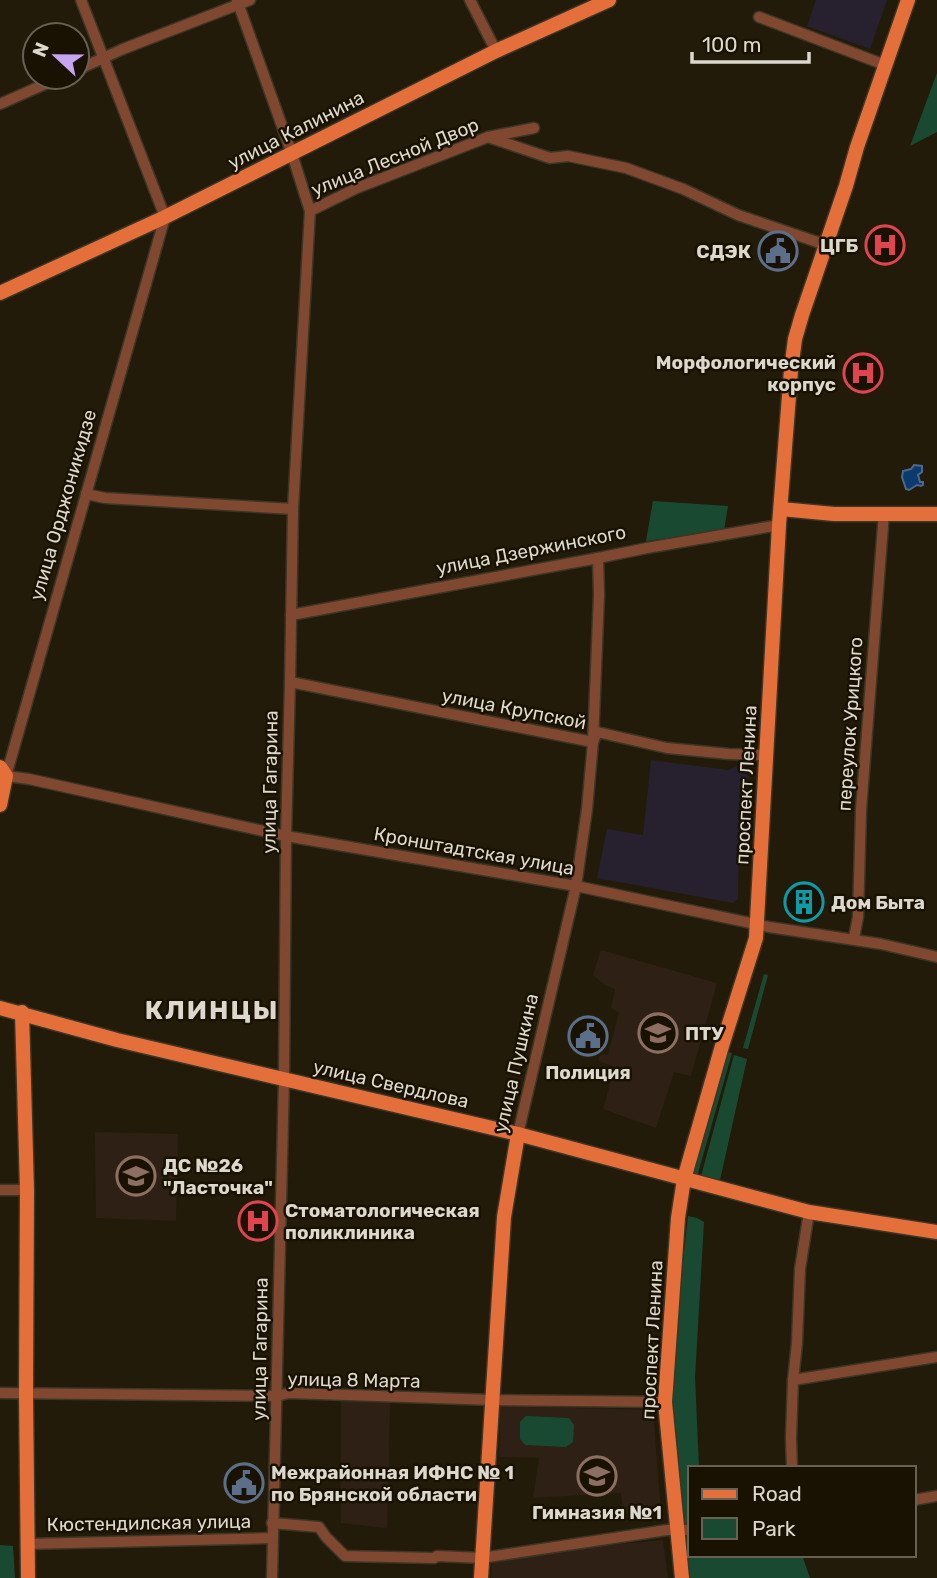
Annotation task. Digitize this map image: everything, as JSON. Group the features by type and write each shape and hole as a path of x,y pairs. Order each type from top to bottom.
{"main road":[{"name":"улица Калинина","path":"0,292 165,217 496,51 609,0"},
{"name":"проспект Ленина","path":"682,1578 684,1530 665,1402 678,1218 684,1179 758,925 779,525 795,339 908,0"},
{"path":"781,509 834,514 937,514"},
{"name":"улица Орджоникидзе","path":"0,805 3,772"},
{"name":"улица Свердлова","path":"0,1007 117,1040 518,1134 809,1212 937,1232"},
{"path":"22,1012 27,1190 28,1578"},
{"name":"улица Пушкина","path":"481,1578 504,1217 518,1134"}],"street":[{"path":"81,0 165,217"},
{"path":"91,64 237,2 250,0"},
{"path":"470,0 496,51"},
{"name":"улица Гагарина","path":"237,2 310,211 293,509 284,1079 272,1578"},
{"path":"759,17 885,65"},
{"path":"0,104 29,91"},
{"name":"улица Лесной Двор","path":"310,211 357,188 488,136 534,128"},
{"path":"488,136 550,158 568,156 626,168 683,189 738,215 826,245"},
{"name":"улица Орджоникидзе","path":"3,772 165,217"},
{"path":"86,494 105,498 293,509"},
{"name":"переулок Урицкого","path":"854,938 858,916 861,810 884,513"},
{"name":"улица Дзержинского","path":"291,615 779,525"},
{"name":"улица Пушкина","path":"518,1134 576,886 587,809 593,742 598,558"},
{"name":"улица Крупской","path":"290,682 593,742 597,732 667,748 766,755"},
{"name":"Кронштадтская улица","path":"3,772 286,836 576,886 758,925 854,938 937,957"},
{"path":"0,1190 27,1190"},
{"path":"792,1466 793,1380 800,1269 809,1212"},
{"path":"793,1380 937,1357"},
{"name":"улица 8 Марта","path":"0,1393 277,1396 289,1393 493,1400 665,1402"},
{"path":"916,1500 937,1496"},
{"name":"Кюстендилская улица","path":"272,1523 319,1527 345,1556 482,1558 667,1530 684,1530"},
{"name":"Кюстендилская улица","path":"27,1544 272,1538"}],"shaded area":[{"path":"816,0 887,0 870,49 807,26"},
{"path":"651,760 729,770 739,765 749,778 740,785 738,899 733,903 597,878 607,829 643,835"},
{"name":"ПТУ","path":"601,950 717,983 691,1076 674,1072 656,1128 603,1109 615,1067 599,1061 600,1055 608,1054 619,1013 611,1008 615,989 593,975"},
{"name":"ДС №26 \"Ласточка\"","path":"95,1132 178,1134 176,1221 96,1218"},
{"path":"341,1401 390,1401 387,1528 341,1523"},
{"name":"Гимназия №1","path":"500,1406 653,1410 661,1513 623,1513 621,1493 533,1498 539,1458 499,1457"},
{"path":"663,1540 668,1578 491,1578 492,1556"}],"green space":[{"path":"937,73 937,132 910,146"},
{"path":"653,501 728,506 724,531 646,541"},
{"path":"764,974 768,975 748,1049 743,1048"},
{"path":"725,1051 732,1053 697,1177 692,1175"},
{"path":"734,1055 747,1059 720,1180 701,1176"},
{"path":"688,1216 704,1222 695,1377 699,1466 688,1466 688,1527 685,1528 672,1398 672,1363"},
{"path":"526,1416 569,1418 574,1425 573,1442 566,1447 525,1445 520,1439 520,1422"},
{"path":"0,1545 13,1546 15,1578 0,1578"},
{"path":"688,1557 803,1557 810,1578 690,1578"}],"water":[{"path":"914,465 922,466 922,472 918,475 923,485 909,490 906,489 902,477 903,471"}],"place":[{"name":"ЦГБ","path":"885,245"},
{"name":"СДЭК","path":"778,251"},
{"name":"Морфологический корпус","path":"863,373"},
{"name":"Дом Быта","path":"804,902"},
{"name":"ПТУ","path":"658,1033"},
{"name":"Полиция","path":"588,1036"},
{"name":"ДС №26 \"Ласточка\"","path":"136,1176"},
{"name":"Стоматологическая поликлиника","path":"258,1221"},
{"name":"Гимназия №1","path":"597,1476"},
{"name":"Межрайонная ИФНС № 1 по Брянской области","path":"244,1483"}],"district":[{"name":"КЛИНЦЫ","path":"212,1010"}]}
